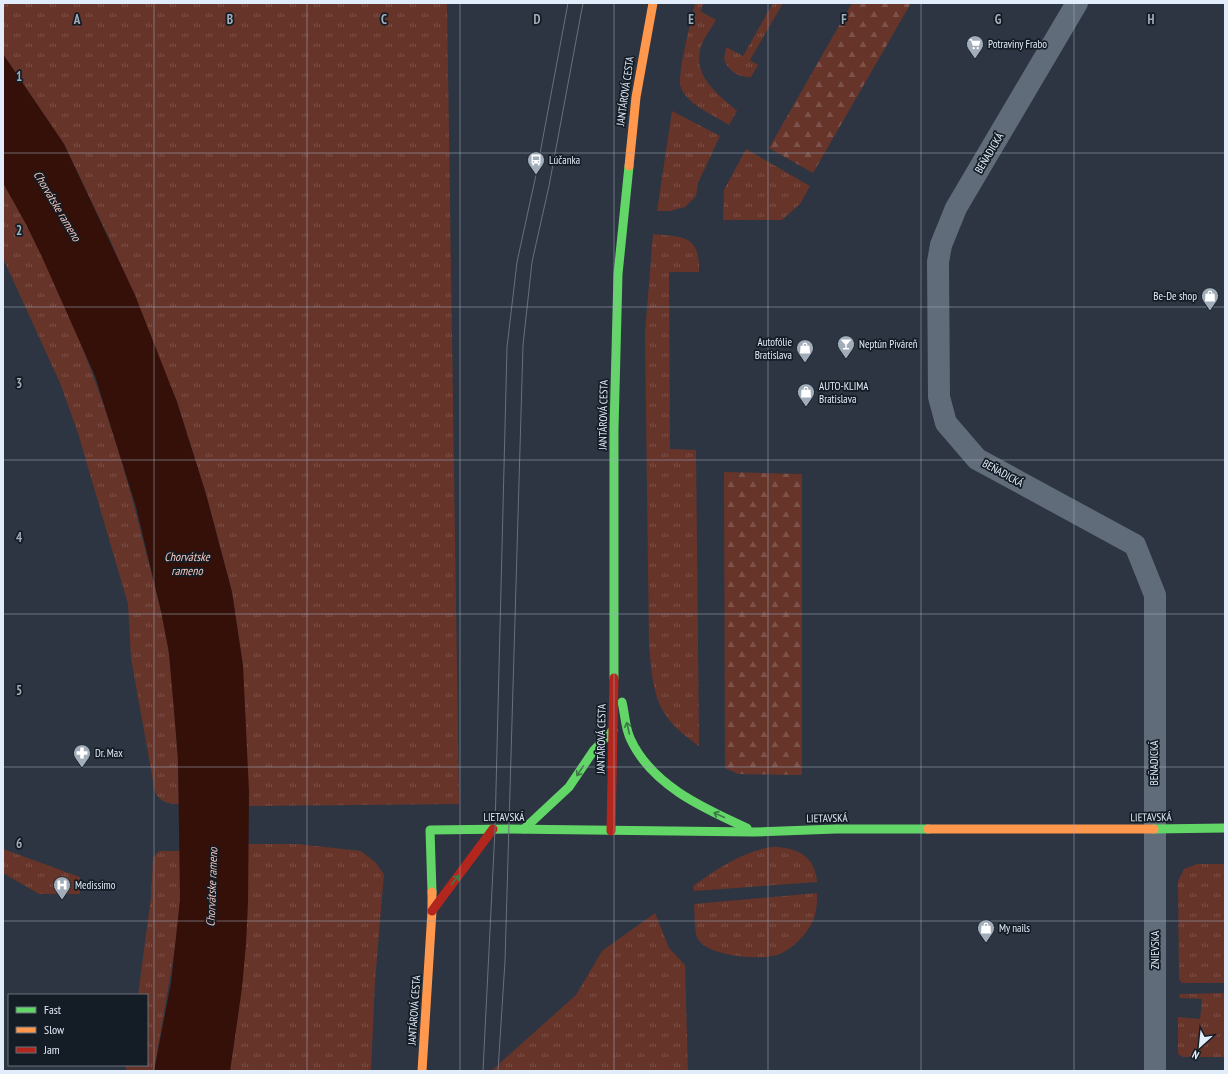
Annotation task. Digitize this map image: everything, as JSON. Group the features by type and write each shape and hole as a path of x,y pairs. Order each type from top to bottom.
{"street":[{"name":"JANTÁROVÁ CESTA","path":"611,831 614,668 614,429 618,274 636,97 646,34 653,3"},
{"name":"BEŇADICKÁ","path":"1077,3 956,208 941,245 938,262 939,396 946,423 977,459 1135,545 1155,596 1154,830"},
{"path":"614,668 630,738 643,760 662,780 698,806 754,832"},
{"path":"524,829 569,787 594,750 613,730"},
{"name":"LIETAVSKÁ","path":"430,830 524,829 754,832 836,829 1154,830 1225,828"},
{"path":"432,911 493,829"},
{"name":"JANTÁROVÁ CESTA","path":"422,1071 432,911 430,830"},
{"name":"ZNIEVSKA","path":"1154,830 1155,1071"}],"green space":[{"path":"3,3 447,3 459,804 249,806 243,666 232,592 206,494 177,402 112,244 64,144 3,54"},
{"path":"695,3 704,3 700,11 716,20 703,42 699,60 704,77 716,92 737,111 729,125 702,110 690,100 681,88 680,82 682,60"},
{"path":"773,3 783,3 750,60 758,65 751,77 734,73 728,67 724,59 726,47 743,56"},
{"path":"852,3 911,3 813,173 769,148"},
{"path":"672,111 720,136 698,183 696,196 685,207 670,211 657,211"},
{"path":"746,149 810,186 800,204 782,220 723,220 724,190"},
{"path":"3,183 36,243 65,306 100,394 128,484 158,599 167,640 175,710 179,804 165,802 159,798 155,792 131,658 128,604 78,433 60,383 3,258"},
{"path":"653,234 673,236 688,240 697,251 699,260 699,272 669,272 670,449 696,450 699,746 684,735 673,724 659,704 655,692 649,646 645,333"},
{"path":"724,472 802,474 802,775 738,774 725,768"},
{"path":"248,844 297,844 361,851 375,862 384,874 375,981 371,1071 230,1071 244,958"},
{"path":"772,847 781,847 797,851 803,855 813,866 816,873 817,882 694,891 693,886 730,862 750,852"},
{"path":"3,849 80,877 80,894 39,894 3,873"},
{"path":"159,851 180,851 180,900 176,942 154,1071 127,1071 125,1066 148,1066 148,994 138,994 151,897 153,857"},
{"path":"1197,864 1225,864 1225,983 1182,983 1179,979 1178,881 1184,869"},
{"path":"817,893 816,912 813,921 806,932 798,942 782,953 774,956 750,957 723,953 702,944 697,937 694,904"},
{"path":"655,913 669,948 685,965 688,1071 491,1071 576,995 602,951"},
{"path":"1225,993 1225,1057 1183,1057 1178,1054 1178,1017 1200,1019 1202,999 1179,998 1180,994"}],"water":[{"name":"Chorvátske rameno","path":"3,54 64,144 135,295 177,402 206,494 232,592 243,666 249,792 246,944 242,988 230,1071 154,1071 171,983 180,900 178,758 169,653 161,611 136,507 95,376 42,257 26,224 3,183"}],"tram line":[{"path":"483,1071 495,829 507,347 517,262 536,175 568,3"},
{"path":"498,1071 505,961 523,345 532,262 549,186 583,3"}],"traffic: fast":[{"path":"614,678 614,429 618,274 629,166"},
{"path":"622,702 628,734 639,755 651,769 665,782 696,803 747,828"},
{"path":"524,829 569,787 594,750 613,730"},
{"path":"1154,829 1225,828"},
{"path":"432,892 430,830 509,829 754,832 836,829 928,829"}],"traffic: slow":[{"path":"629,166 636,97 653,3"},
{"path":"928,829 1154,829"},
{"path":"422,1071 432,892"}],"traffic: jam":[{"path":"611,831 614,678"},
{"path":"432,911 493,829"}],"place":[{"name":"Potraviny Frabo","path":"975,59"},
{"name":"Lúčanka","path":"536,175"},
{"name":"Be-De shop","path":"1210,311"},
{"name":"Neptún Piváreň","path":"846,359"},
{"name":"Autofólie Bratislava","path":"805,363"},
{"name":"AUTO-KLIMA Bratislava","path":"806,407"},
{"name":"Dr. Max","path":"82,768"},
{"name":"Medissimo","path":"62,900"},
{"name":"My nails","path":"986,943"}]}
